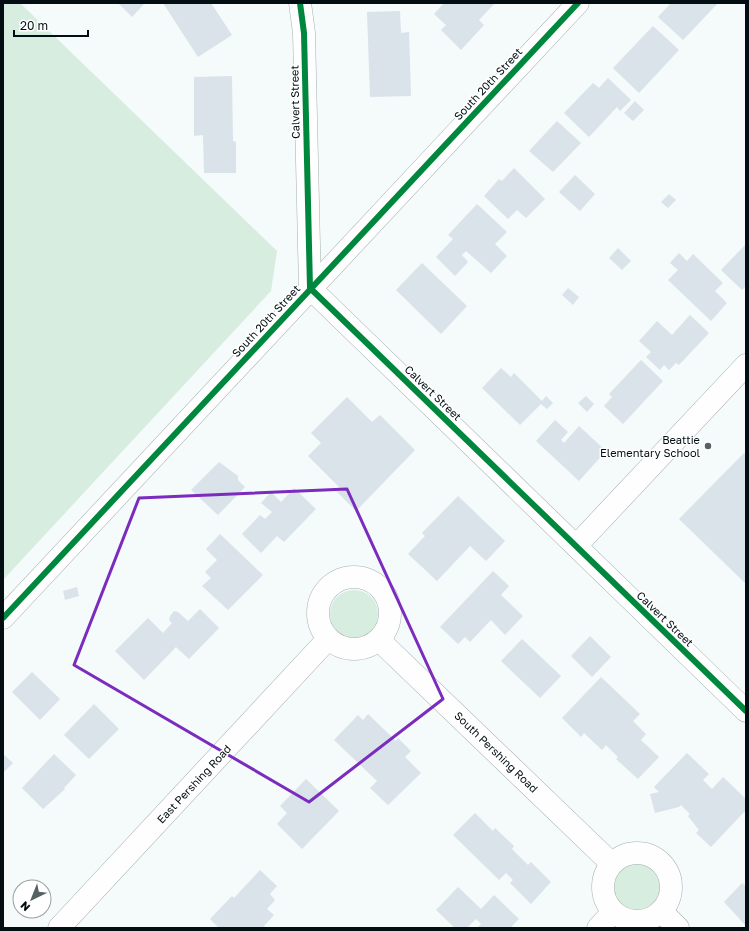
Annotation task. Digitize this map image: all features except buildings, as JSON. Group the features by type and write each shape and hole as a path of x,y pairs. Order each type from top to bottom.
{"street":[{"name":"Calvert Street","path":"300,3 304,33 310,288 746,711"},
{"name":"South 20th Street","path":"3,618 578,3"},
{"path":"576,546 746,364"},
{"path":"353,577 365,578 382,590 388,600 389,621 386,631 379,640 363,649 354,650 336,645 328,639 321,629 317,618 322,594 330,585 341,579 353,577"},
{"name":"East Pershing Road","path":"59,928 328,639"},
{"name":"South Pershing Road","path":"379,640 612,864"},
{"path":"634,853 645,854 654,858 665,868 670,878 671,888 670,897 661,911 650,919 641,921 628,920 613,912 604,896 603,884 606,872 612,864 623,856 634,853"},
{"path":"661,911 678,928"},
{"path":"598,928 613,912"}],"highlighted area":[{"path":"347,489 443,699 309,802 74,665 139,498"}],"green space":[{"path":"3,3 20,3 277,251 271,291 3,580"},
{"path":"354,590 363,592 371,597 376,605 378,614 376,623 371,631 363,636 354,638 345,636 337,631 332,623 330,614 332,605 337,597 345,592"},
{"path":"632,864 642,864 654,871 661,883 661,893 654,905 642,912 632,912 624,908 617,901 613,893 613,883 617,875 624,868"}],"cycle path":[{"path":"300,3 304,33 310,288 746,711"},
{"path":"3,618 578,3"}],"place":[{"name":"Beattie Elementary School","path":"708,446"}]}
